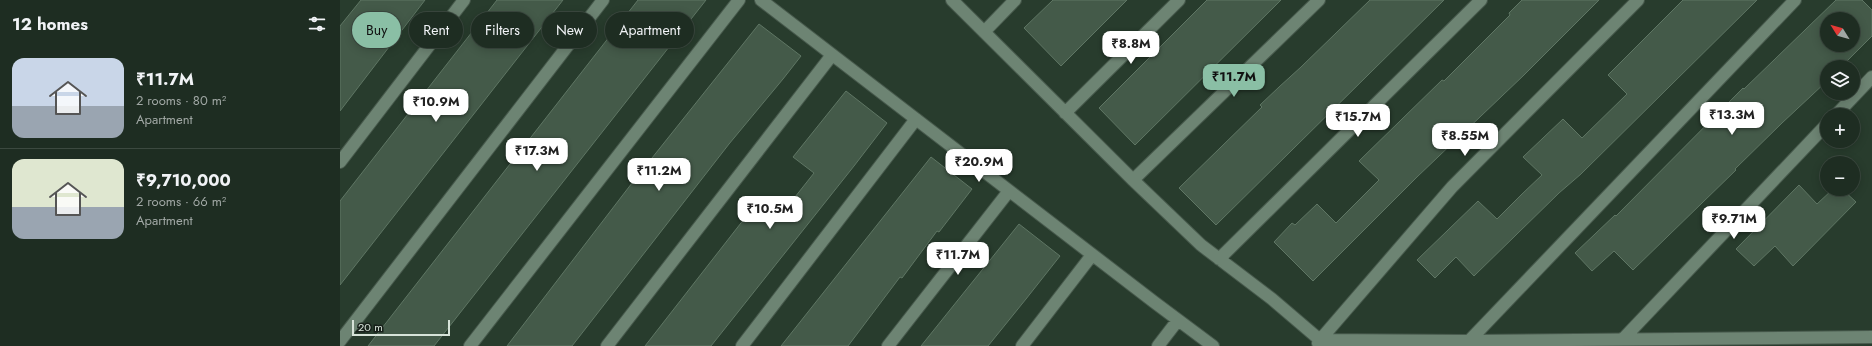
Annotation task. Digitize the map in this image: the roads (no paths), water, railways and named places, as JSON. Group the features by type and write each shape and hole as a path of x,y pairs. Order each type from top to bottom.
{"street":[{"path":"340,162 464,0"},
{"path":"340,341 603,0"},
{"path":"470,346 739,0"},
{"path":"761,0 1092,255 1213,346"},
{"path":"952,0 1132,180 1201,245 1272,298 1318,343 1469,344 1623,339 1723,342 1872,337"},
{"path":"984,32 1015,0"},
{"path":"1065,113 1179,0"},
{"path":"1132,180 1318,0"},
{"path":"1219,258 1481,0"},
{"path":"1318,343 1452,187 1638,0"},
{"path":"1469,344 1795,0"},
{"path":"608,346 832,55"},
{"path":"1843,108 1872,77"},
{"path":"742,346 916,119"},
{"path":"1623,339 1820,131"},
{"path":"888,346 1009,191"},
{"path":"1022,346 1092,255"},
{"path":"1158,346 1178,320"}]}
